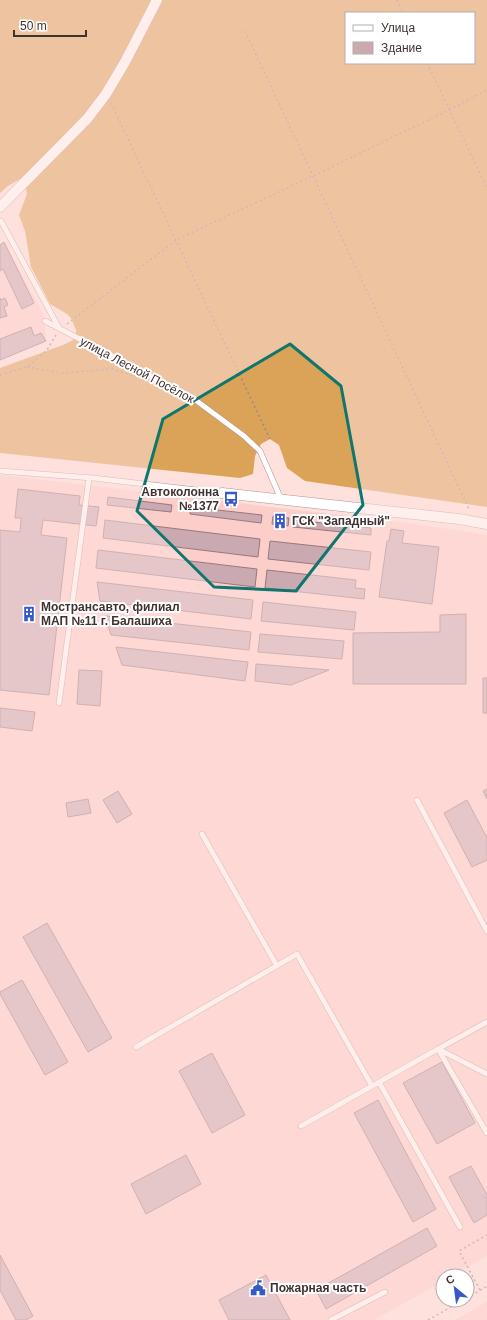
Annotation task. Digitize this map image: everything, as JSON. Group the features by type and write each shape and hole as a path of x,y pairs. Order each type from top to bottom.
{"street":[{"path":"0,207 87,119 106,94 126,62 157,0"},
{"path":"222,493 459,519 487,524"}],"lane":[{"path":"0,220 60,329"},
{"name":"улица Лесной Посёлок","path":"45,321 190,396 244,436 260,451 281,499"},
{"path":"0,471 89,478 222,493"},
{"path":"59,703 89,478"},
{"path":"416,800 487,931"},
{"path":"202,834 276,966"},
{"path":"136,1047 297,954 372,1086"},
{"path":"301,1126 487,1022"},
{"path":"438,1049 487,1074"},
{"path":"438,1049 487,1133"},
{"path":"379,1082 460,1227"},
{"path":"331,1320 385,1292"}],"path":[{"path":"397,0 403,12"},
{"path":"245,31 469,509"},
{"path":"427,64 487,188"},
{"path":"0,375 27,367 47,350 60,329 176,240 313,176 487,90"},
{"path":"106,94 270,439"},
{"path":"27,367 62,373 112,369 134,376"},
{"path":"480,1290 459,1251 487,1235"},
{"path":"475,1293 487,1286"},
{"path":"428,1320 449,1308"}],"highlighted area":[{"path":"290,344 341,386 363,505 296,591 214,587 137,511 163,419"}],"shaded area":[{"path":"0,0 487,0 487,507 305,481 287,468 279,445 270,439 261,444 255,456 253,474 240,478 0,453 0,368 63,345 73,340 76,335 76,330 71,318 50,304 31,267 25,231 19,215 27,194 25,183 20,179 0,193"},
{"path":"4,242 44,316 46,341 0,360 0,245"},
{"path":"0,475 408,523 487,535 487,1256 465,1268 435,1268 435,1286 374,1320 0,1320"},
{"path":"487,1302 487,1320 455,1320"}],"building":[{"path":"4,242 34,303 22,309 3,269 0,271 0,245"},
{"path":"0,298 1,300 5,298 8,305 4,307 7,316 0,318"},
{"path":"31,327 34,336 41,333 46,341 0,360 0,339"},
{"name":"Мострансавто, филиал МАП №11 г. Балашиха","path":"18,489 80,496 79,505 99,507 96,526 43,520 41,535 67,538 49,695 0,690 0,530 20,532 21,518 15,518"},
{"path":"108,497 172,505 171,512 107,505"},
{"path":"191,507 262,515 261,523 190,514"},
{"name":"ГСК \"Западный\"","path":"273,516 289,518 288,526 272,524"},
{"path":"105,520 260,539 258,557 103,538"},
{"path":"293,520 371,528 371,535 293,527"},
{"path":"391,529 404,531 402,543 439,547 432,604 379,597 387,541 389,541"},
{"path":"270,541 371,552 369,570 268,559"},
{"path":"98,550 257,569 255,587 96,568"},
{"path":"267,570 356,580 355,588 365,589 364,599 265,588"},
{"path":"97,582 253,600 251,619 100,601"},
{"path":"263,602 356,612 354,630 261,621"},
{"path":"466,614 466,684 353,684 353,633 440,632 440,615"},
{"path":"105,616 251,632 249,650 111,635"},
{"path":"260,634 344,641 342,659 258,652"},
{"path":"116,647 248,662 245,681 122,665"},
{"path":"256,664 329,670 291,685 255,681"},
{"path":"79,670 102,671 100,706 77,704"},
{"path":"483,678 487,678 487,713 483,713"},
{"path":"0,708 35,712 32,731 0,727"},
{"path":"487,789 487,799 483,791"},
{"path":"118,791 132,814 117,823 103,800"},
{"path":"88,799 91,813 68,817 66,803"},
{"path":"467,800 487,838 487,860 472,867 444,813"},
{"path":"47,923 112,1038 88,1052 23,937"},
{"path":"22,980 68,1062 45,1075 0,994 0,992"},
{"path":"212,1053 245,1115 212,1133 179,1071"},
{"path":"442,1062 475,1123 437,1144 403,1083"},
{"path":"378,1100 436,1209 413,1222 354,1113"},
{"path":"186,1155 201,1184 146,1214 131,1184"},
{"path":"471,1166 487,1195 487,1215 474,1223 449,1177"},
{"path":"427,1228 437,1246 326,1309 316,1290"},
{"path":"0,1255 33,1316 26,1320 16,1320 0,1290"},
{"name":"Пожарная часть","path":"266,1275 290,1320 229,1320 219,1300"}],"place":[{"name":"Автоколонна №1377","path":"231,499"},
{"name":"ГСК \"Западный\"","path":"280,521"},
{"name":"Мострансавто, филиал МАП №11 г. Балашиха","path":"29,614"},
{"name":"Пожарная часть","path":"258,1288"}]}
